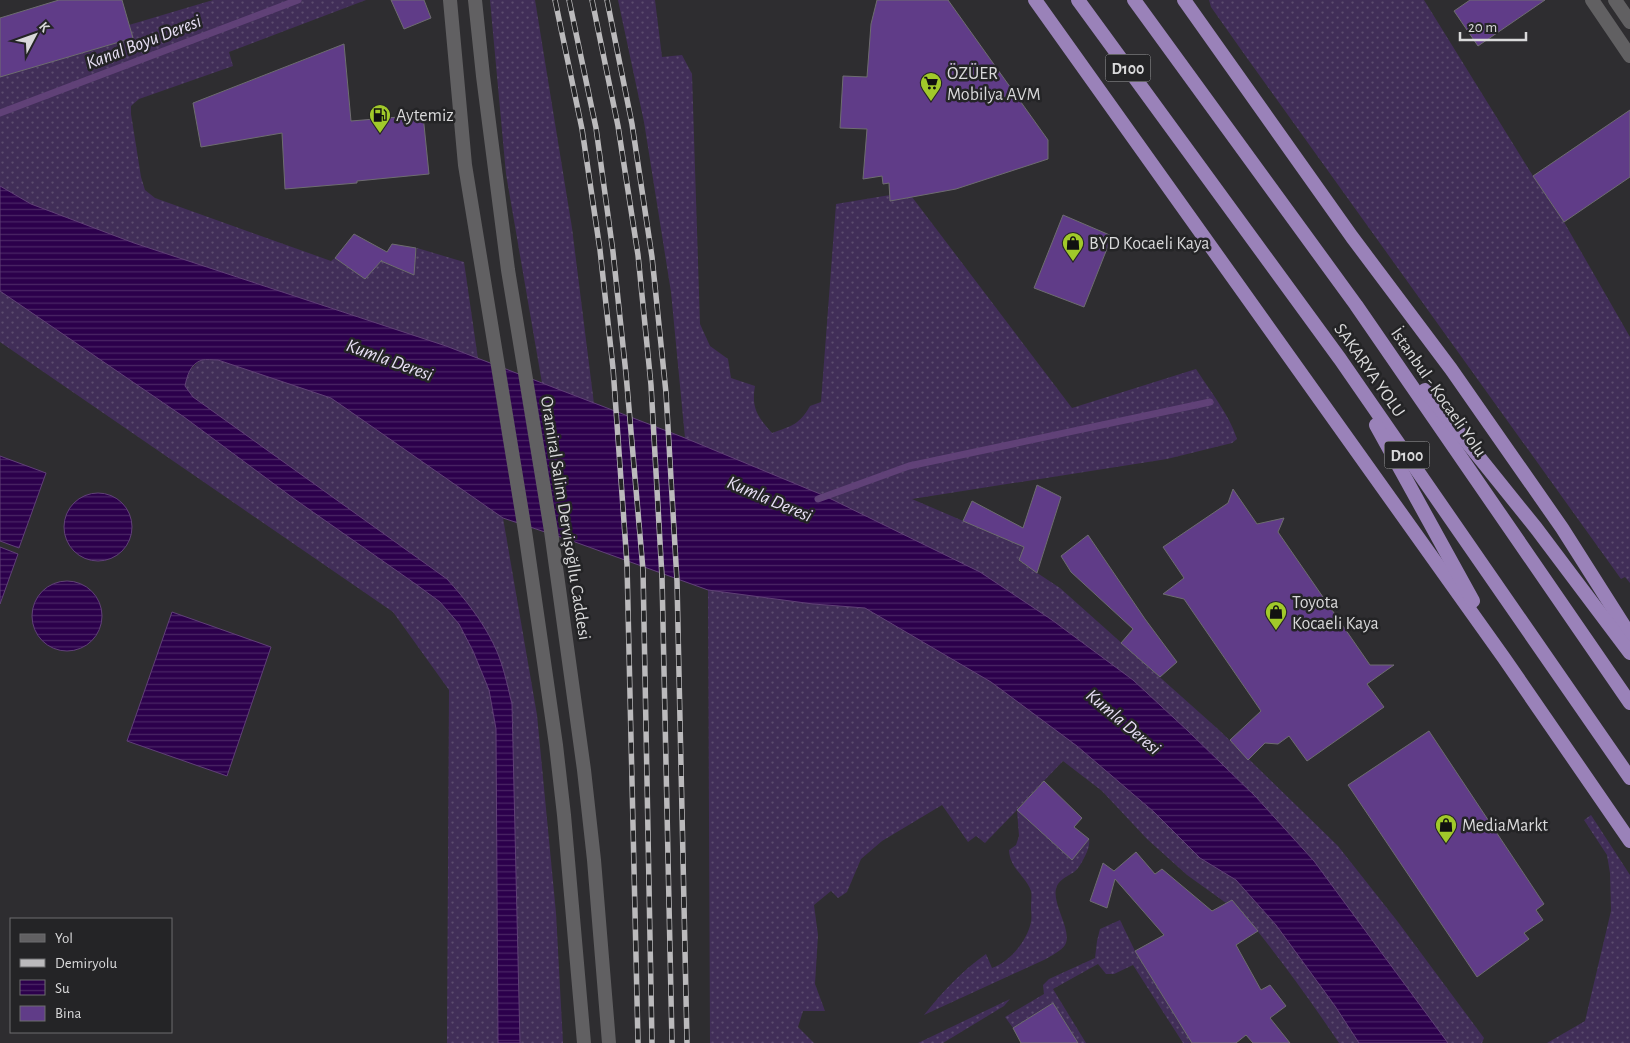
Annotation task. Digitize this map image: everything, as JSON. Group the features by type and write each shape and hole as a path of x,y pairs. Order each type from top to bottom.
{"highway":[{"path":"1036,0 1504,658 1630,840"},
{"name":"SAKARYA YOLU","path":"1078,0 1340,359 1630,778"},
{"name":"İstanbul - Kocaeli Yolu","path":"1134,0 1356,305 1630,703"},
{"path":"1184,0 1352,237 1452,370 1562,528 1630,635"},
{"path":"1356,305 1536,528 1630,653"},
{"path":"1340,359 1504,658"}],"main road":[{"path":"450,0 465,165 525,531 556,745 584,1043"},
{"name":"Oramiral Salim Dervişoğllu Caddesi","path":"475,0 508,270 552,531 584,770 595,869 609,1043"},
{"path":"1592,0 1630,56"},
{"path":"1615,0 1630,22"}],"shaded area":[{"path":"213,0 366,0 229,52 233,66 139,99 131,106 131,114 141,177 145,190 155,198 331,261 335,258 365,279 381,261 413,275 417,248 464,262 478,359 446,346 134,243 31,204 0,186 0,77 133,38 129,25"},
{"path":"490,0 535,0 572,228 594,404 542,383 506,174"},
{"path":"618,0 655,0 662,57 682,55 692,74 700,324 710,346 728,359 731,378 755,386 755,407 763,422 772,433 795,424 803,417 810,406 821,402 836,204 890,195 890,201 912,197 1072,408 1196,369 1219,403 1234,430 1237,439 1232,443 1167,459 912,499 1024,547 1019,561 1060,588 1219,730 1338,846 1398,922 1484,1038 1482,1043 1448,1043 1314,861 1256,797 1133,680 1052,620 979,572 825,496 685,438 671,292 644,122"},
{"path":"1209,0 1424,0 1533,176 1564,222 1630,337 1630,583 1625,577 1621,579 1247,58 1211,7"},
{"path":"0,291 184,417 293,498 417,585 440,602 459,624 473,651 489,690 496,729 498,1043 447,1043 449,690 393,612 0,342"},
{"path":"202,360 218,360 331,398 503,518 537,715 556,913 563,1043 520,1043 512,704 500,659 494,645 473,610 447,579 193,397 185,386 186,381 190,371"},
{"path":"708,590 813,604 865,608 991,682 1077,746 1154,812 1200,858 1236,880 1276,925 1335,1006 1359,1043 1339,1043 1288,970 1232,900 1226,903 1187,875 1147,839 1102,791 1063,761 1017,809 1072,860 1089,839 1088,850 1080,865 1060,882 1056,889 1057,902 1067,939 1061,949 1046,959 924,1015 953,982 986,954 992,968 1011,956 1026,936 1031,920 1031,891 1012,862 1009,850 1016,845 1019,836 1017,810 985,843 976,836 968,842 942,805 882,841 861,859 847,892 838,898 831,891 814,905 818,935 815,984 825,1011 803,1011 798,1027 814,1043 710,1043"},
{"path":"1591,815 1630,875 1630,1043 1547,1043 1585,1021 1611,911 1610,873 1607,855 1584,820"},
{"path":"1120,920 1135,951 1192,1043 1183,1043 1133,965 1114,974 1106,974 1098,964 1053,989 1086,1043 1078,1043 1053,1003 1013,1028 1005,1017 1044,994 1043,985 1049,979 1095,958 1100,929"},
{"path":"1010,999 1004,1006 943,1043 918,1043"}],"water":[{"name":"Kumla Deresi","path":"0,186 31,204 134,243 446,346 685,438 825,496 980,572 1052,620 1133,680 1256,797 1314,861 1448,1043 1359,1043 1335,1006 1276,925 1236,880 1200,858 1154,812 1077,746 991,682 865,608 813,604 708,590 503,518 331,398 218,360 202,360 192,367 185,386 193,397 447,579 479,618 497,652 512,704 520,1043 498,1043 496,729 489,690 473,651 459,624 440,602 417,585 293,498 184,417 0,291"},
{"path":"0,456 46,473 19,548 0,541"},
{"path":"98,493 111,496 122,503 129,514 132,527 129,540 122,551 111,558 98,561 85,558 74,551 67,540 64,527 67,514 74,503 85,496"},
{"path":"0,547 18,554 0,604"},
{"path":"67,581 86,587 96,597 102,616 96,635 86,645 67,651 48,645 38,635 32,616 38,597 48,587"},
{"path":"172,612 271,647 227,776 127,741"}],"building":[{"path":"59,0 122,0 133,38 0,77 0,18"},
{"path":"391,0 424,0 431,18 404,29"},
{"name":"ÖZÜER Mobilya AVM","path":"877,0 948,0 1048,140 1048,159 956,189 890,201 889,183 883,184 882,176 863,179 867,129 840,128 843,76 867,77 871,24"},
{"path":"1470,0 1545,0 1478,46 1454,11"},
{"path":"344,44 351,121 423,115 429,174 285,189 282,133 201,147 193,103"},
{"path":"1630,110 1630,177 1564,222 1533,176"},
{"name":"BYD Kocaeli Kaya","path":"1063,215 1112,236 1084,307 1034,288"},
{"path":"354,234 387,252 392,244 416,248 414,275 381,261 365,279 335,258"},
{"path":"1037,485 1061,497 1037,573 1019,560 1024,547 963,521 972,501 1023,528"},
{"name":"Toyota Kocaeli Kaya","path":"1233,489 1257,524 1284,518 1278,532 1370,665 1394,665 1367,684 1384,707 1307,761 1289,736 1278,744 1265,743 1248,760 1230,740 1261,711 1184,599 1163,594 1184,578 1163,547 1228,503"},
{"path":"1088,535 1145,619 1177,662 1160,677 1121,643 1133,629 1071,572 1061,556"},
{"name":"MediaMarkt","path":"1429,731 1544,904 1536,910 1543,920 1524,933 1529,939 1477,977 1348,785"},
{"path":"1044,781 1082,818 1074,827 1089,839 1072,860 1017,810"},
{"path":"1136,852 1155,874 1162,869 1212,911 1232,900 1258,931 1236,945 1261,990 1270,985 1286,1006 1270,1018 1290,1043 1253,1043 1246,1035 1236,1043 1192,1043 1135,951 1164,935 1115,879 1107,908 1090,901 1103,863 1114,871"},
{"path":"1053,1003 1078,1043 1021,1043 1013,1028"}],"waterway":[{"name":"Kanal Boyu Deresi","path":"0,113 298,0"},
{"name":"Kumla Deresi","path":"818,499 909,466 1210,402"}],"railway":[{"path":"555,0 582,129 600,250 613,368 627,564 638,1043"},
{"path":"569,0 596,128 613,252 643,570 652,1043"},
{"path":"592,0 618,126 638,255 651,385 662,577 672,1043"},
{"path":"607,0 632,124 652,257 666,393 677,581 687,1043"}],"place":[{"name":"ÖZÜER Mobilya AVM","path":"931,102"},
{"name":"Aytemiz","path":"380,134"},
{"name":"BYD Kocaeli Kaya","path":"1073,262"},
{"name":"Toyota Kocaeli Kaya","path":"1276,631"},
{"name":"MediaMarkt","path":"1446,844"}]}
